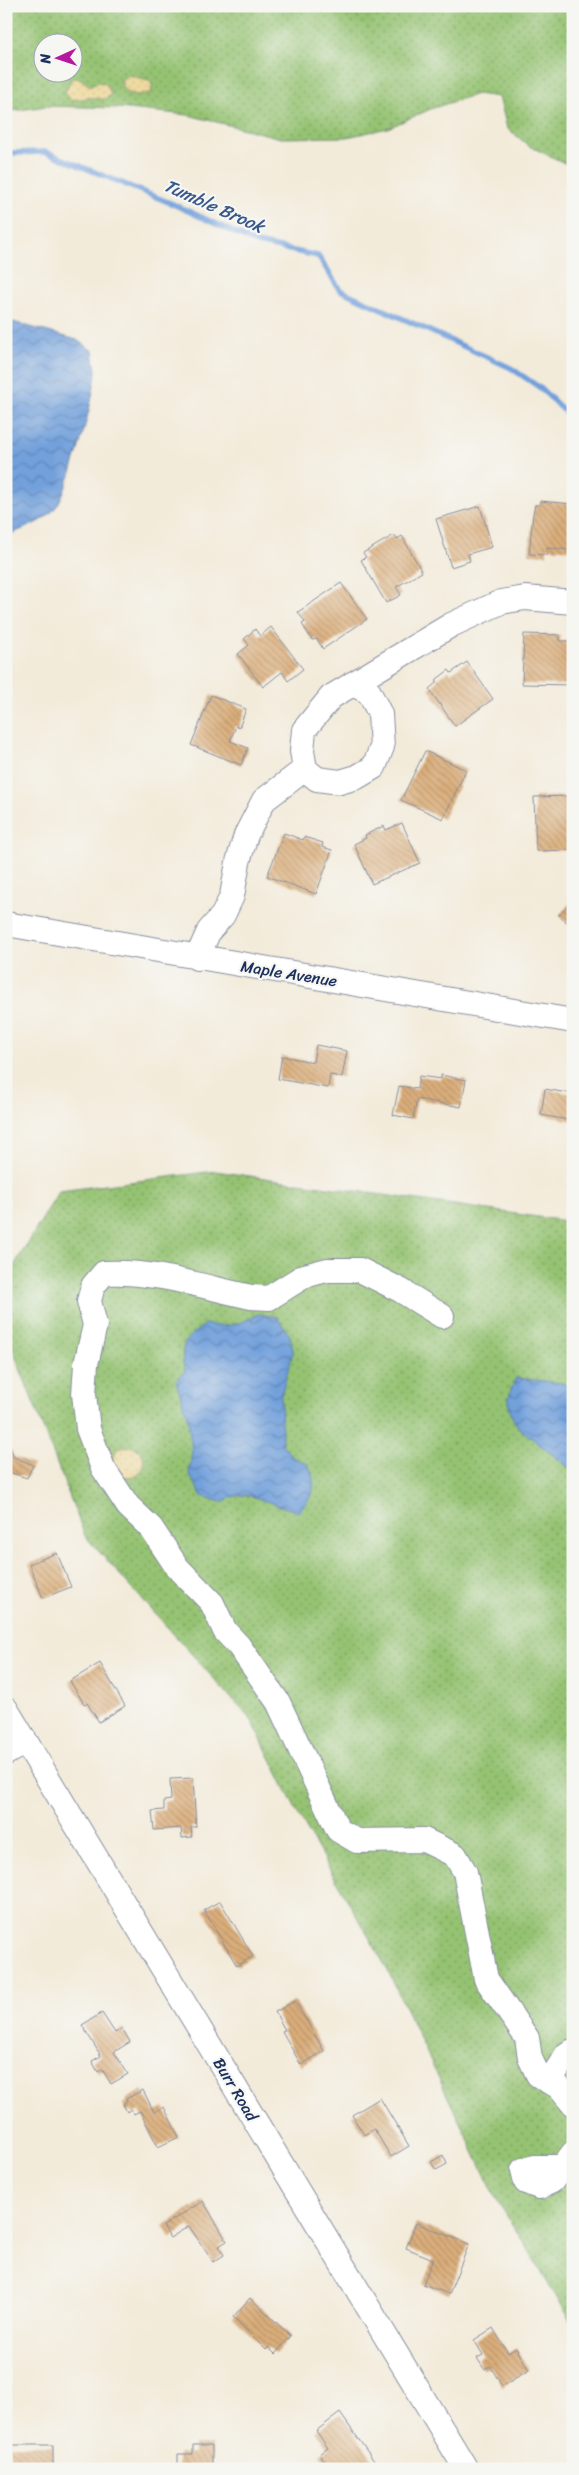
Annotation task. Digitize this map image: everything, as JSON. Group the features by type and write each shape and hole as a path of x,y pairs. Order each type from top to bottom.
{"street":[{"path":"352,684 369,692 380,714 382,747 374,767 357,777 340,782 316,779 305,769 302,751 304,730 331,696 450,625 501,602 525,598 573,602"},
{"path":"196,958 209,931 223,915 232,896 238,862 246,835 264,800 305,769"},
{"name":"Maple Avenue","path":"6,924 573,1021"},
{"path":"442,1316 400,1290 360,1270 327,1270 304,1276 268,1298 251,1298 146,1275 121,1272 104,1273 93,1286 90,1301 95,1325 85,1379 88,1429 103,1468 128,1506 151,1528 177,1567 212,1603 225,1631 239,1646 278,1702 338,1830 357,1841 424,1840 455,1856 465,1872 486,1979 528,2038 530,2058 538,2075 559,2087 573,2104"},
{"name":"Burr Road","path":"6,1709 16,1748 466,2469"},
{"path":"549,2082 567,2054 573,2051"}],"green space":[{"path":"6,6 561,6 573,14 573,167 529,146 507,128 499,97 477,94 433,108 388,128 347,137 281,138 188,115 118,108 46,106 6,112"},
{"path":"215,1171 573,1222 573,2324 496,2198 386,1967 298,1814 252,1721 85,1536 6,1332 6,1279 59,1191"}],"sand":[{"path":"128,75 149,80 152,85 151,93 136,95 124,90 121,80"},
{"path":"82,80 90,86 99,82 106,84 111,94 105,99 70,99 65,92 70,82 82,82"},
{"path":"128,1446 134,1447 139,1451 143,1456 143,1468 139,1473 134,1477 128,1478 122,1477 117,1473 113,1468 112,1462 113,1456 117,1451 122,1447"}],"water":[{"path":"6,320 77,340 93,351 96,370 92,399 81,441 68,482 56,507 46,517 6,536"},
{"path":"258,1314 277,1317 290,1336 293,1352 281,1395 282,1444 292,1457 308,1464 313,1479 311,1495 298,1512 251,1496 238,1495 221,1502 202,1496 189,1474 192,1451 188,1419 176,1381 185,1371 183,1348 185,1343 188,1338 206,1324 233,1325"},
{"path":"516,1378 562,1383 573,1389 573,1471 519,1428 515,1422 510,1410 509,1398"}],"building":[{"path":"540,501 573,504 573,550 547,548 547,555 529,554 533,514 535,505 540,505"},
{"path":"480,506 492,547 468,554 470,561 451,567 436,519"},
{"path":"394,535 397,539 402,536 422,572 396,587 401,595 386,603 361,560 366,557 363,553"},
{"path":"341,583 367,619 323,649 317,639 312,640 302,624 305,622 298,612"},
{"path":"271,627 303,669 288,681 282,672 263,687 238,654 249,645 244,639 255,629 260,636"},
{"path":"524,634 560,635 560,641 573,641 573,685 522,684"},
{"path":"467,662 493,699 455,726 429,689 436,683 437,679 449,670 451,673"},
{"path":"211,695 246,709 239,728 236,726 230,741 248,748 241,765 191,745"},
{"path":"425,751 466,770 443,819 401,800"},
{"path":"573,796 573,850 536,851 534,797"},
{"path":"402,823 420,863 372,884 354,844 366,838 365,835 384,826 386,830"},
{"path":"284,833 303,840 304,837 323,843 322,847 332,850 316,894 267,876"},
{"path":"573,900 573,928 559,915"},
{"path":"316,1045 347,1051 342,1077 330,1075 328,1088 278,1079 282,1056 313,1062"},
{"path":"441,1075 466,1080 461,1107 417,1099 413,1119 393,1115 399,1086 417,1089 419,1076 441,1079"},
{"path":"545,1089 573,1094 573,1121 541,1115"},
{"path":"6,1439 14,1457 33,1465 27,1478 6,1471"},
{"path":"57,1553 71,1587 43,1598 29,1564"},
{"path":"100,1663 125,1706 99,1722 87,1703 84,1704 70,1681"},
{"path":"193,1778 196,1827 191,1827 192,1837 182,1838 181,1828 154,1830 152,1811 164,1810 164,1801 171,1800 170,1779"},
{"path":"220,1901 253,1956 237,1966 204,1910"},
{"path":"295,2001 324,2051 301,2065 282,2031 285,2030 275,2012"},
{"path":"102,2013 115,2033 122,2028 130,2042 114,2052 128,2074 111,2084 102,2069 98,2072 92,2061 101,2056 82,2025"},
{"path":"143,2090 154,2112 164,2107 179,2137 158,2147 140,2111 134,2114 131,2109 127,2112 123,2104 127,2101 126,2099"},
{"path":"380,2098 409,2146 391,2157 374,2129 364,2135 352,2115"},
{"path":"443,2155 447,2164 436,2170 431,2162"},
{"path":"203,2201 227,2241 219,2246 224,2255 213,2262 189,2226 170,2238 163,2226"},
{"path":"416,2223 469,2244 449,2294 423,2284 433,2259 406,2248"},
{"path":"250,2298 291,2336 275,2354 268,2347 266,2350 233,2317"},
{"path":"493,2328 508,2353 516,2348 529,2370 502,2386 490,2366 484,2369 477,2358 483,2355 474,2340"},
{"path":"340,2413 378,2469 342,2469 339,2464 330,2469 320,2454 328,2448 316,2431"},
{"path":"10,2445 53,2445 53,2469 6,2469 6,2464 10,2464"},
{"path":"193,2445 212,2445 212,2469 159,2469 178,2467 178,2454 193,2454"}],"waterway":[{"name":"Tumble Brook","path":"6,153 46,152 173,204 257,243 318,256 340,290 511,368 539,387 573,419"}]}
